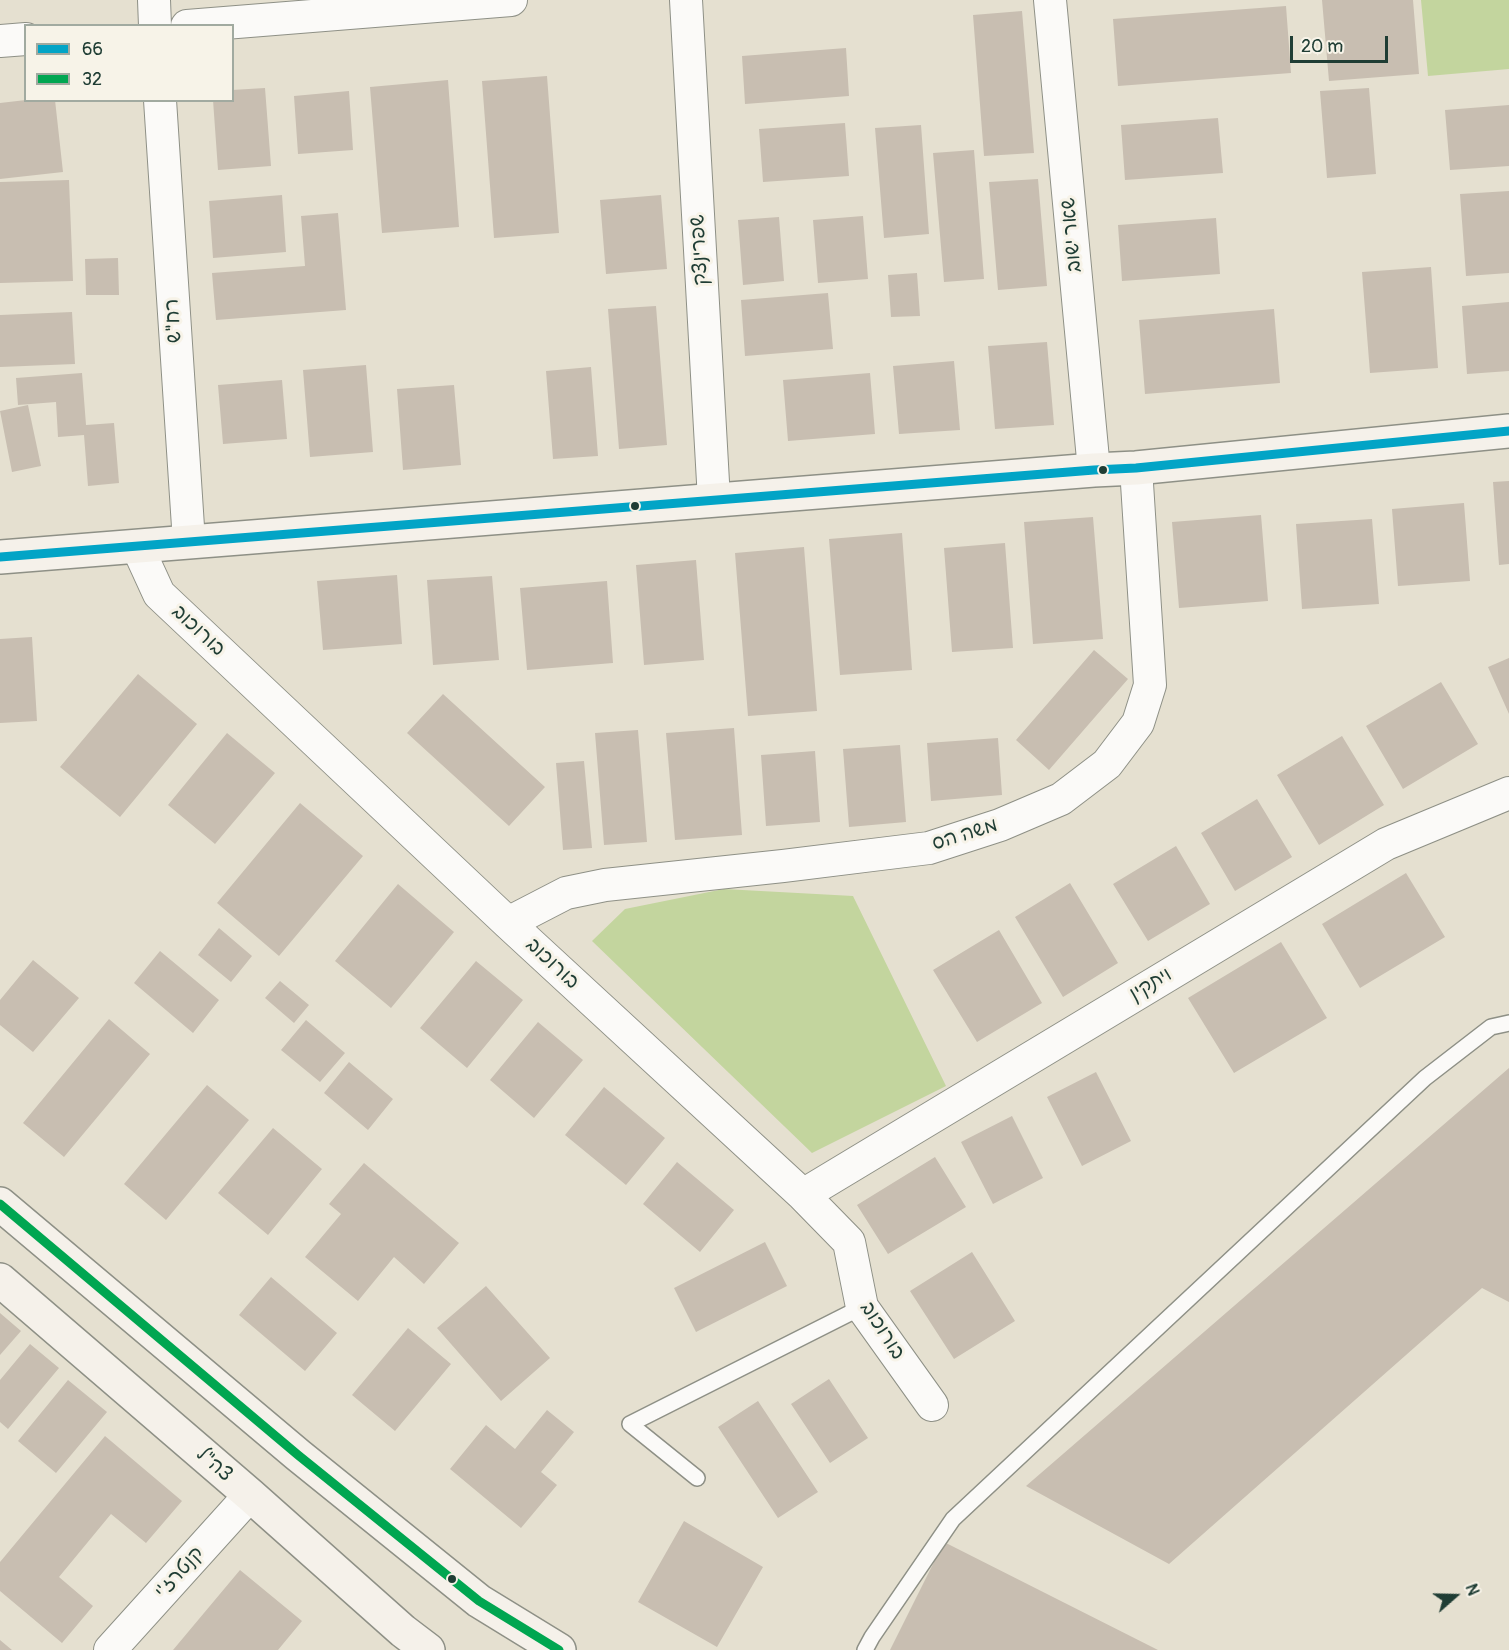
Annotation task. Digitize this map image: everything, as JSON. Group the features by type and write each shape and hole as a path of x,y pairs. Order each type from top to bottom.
{"street":[{"path":"154,0 155,24"},
{"path":"212,24 511,0"},
{"name":"שפרינצק","path":"686,0 714,500"},
{"name":"שאר ישוב","path":"1050,0 1094,470"},
{"path":"0,41 24,39"},
{"name":"רח\"ש","path":"159,102 189,542"},
{"path":"0,557 1136,468 1509,431"},
{"name":"משה הס","path":"508,923 566,893 605,885 783,867 928,848 1000,825 1061,800 1107,764 1138,723 1150,685 1136,468"},
{"name":"בורוכוב","path":"137,546 159,594 508,923 803,1195 849,1242 862,1307 932,1405"},
{"name":"ויתקין","path":"803,1195 1386,844 1509,793"},
{"path":"0,1204 298,1455 470,1593 559,1650"},
{"name":"צה\"ל","path":"0,1280 250,1495 403,1631 428,1650"},
{"name":"קנטרז'י","path":"110,1650 250,1495"}],"lane":[{"path":"865,1650 872,1636 953,1519 1425,1078 1491,1027 1509,1023"},
{"path":"697,1478 630,1424 862,1307"}],"green space":[{"path":"1421,0 1509,0 1509,69 1428,76"},
{"path":"724,889 853,896 946,1086 812,1153 592,941 625,909"}],"building":[{"path":"1322,0 1413,0 1419,74 1329,81"},
{"path":"1286,6 1291,73 1118,86 1113,19"},
{"path":"1022,11 1034,153 984,156 973,15"},
{"path":"846,48 849,96 745,104 742,56"},
{"path":"547,76 559,233 494,238 482,81"},
{"path":"448,80 459,227 382,233 370,87"},
{"path":"265,88 271,166 218,170 213,102 234,102 234,90"},
{"path":"1369,88 1376,174 1327,178 1320,91"},
{"path":"349,91 353,150 298,154 294,96"},
{"path":"24,100 55,102 63,172 0,179 0,103"},
{"path":"1509,105 1509,166 1450,170 1445,110"},
{"path":"1218,118 1223,173 1125,180 1121,125"},
{"path":"845,123 849,176 763,182 759,129"},
{"path":"921,125 929,234 884,238 875,128"},
{"path":"974,150 984,279 944,282 933,153"},
{"path":"1038,179 1047,286 998,290 989,182"},
{"path":"69,180 73,281 0,283 0,182"},
{"path":"1509,191 1509,273 1466,276 1460,194"},
{"path":"282,195 286,252 213,258 209,201"},
{"path":"661,195 667,269 606,274 600,200"},
{"path":"338,213 346,310 216,320 212,273 305,266 301,216"},
{"path":"863,216 868,279 818,283 813,220"},
{"path":"779,217 784,281 743,285 738,220"},
{"path":"1216,218 1220,274 1122,281 1118,225"},
{"path":"118,258 119,295 86,295 85,259"},
{"path":"1431,267 1438,368 1370,373 1362,272"},
{"path":"917,273 920,316 891,317 888,275"},
{"path":"828,293 833,349 745,356 741,300"},
{"path":"1509,302 1509,371 1467,374 1462,306"},
{"path":"656,306 667,445 619,449 608,309"},
{"path":"1274,309 1280,383 1145,394 1139,320"},
{"path":"72,312 75,364 0,367 0,315"},
{"path":"1047,342 1054,425 995,429 988,346"},
{"path":"954,361 960,430 899,434 893,366"},
{"path":"366,365 373,452 310,457 303,370"},
{"path":"591,367 598,456 553,459 546,371"},
{"path":"82,373 86,425 114,423 119,483 88,486 84,435 58,437 56,402 18,405 16,378"},
{"path":"870,373 875,434 788,441 783,380"},
{"path":"282,380 287,439 223,444 218,385"},
{"path":"454,385 461,465 403,470 397,389"},
{"path":"28,405 41,466 12,472 0,411"},
{"path":"1509,481 1509,564 1499,565 1493,482"},
{"path":"1464,503 1470,581 1398,586 1392,509"},
{"path":"1261,515 1268,601 1179,608 1172,522"},
{"path":"1093,517 1103,639 1033,644 1024,522"},
{"path":"1372,519 1379,604 1302,609 1296,524"},
{"path":"902,533 912,670 840,675 829,539"},
{"path":"1005,543 1013,648 952,652 944,548"},
{"path":"804,547 817,711 748,716 735,553"},
{"path":"696,560 704,660 644,665 636,565"},
{"path":"397,575 402,644 323,650 317,581"},
{"path":"492,576 499,660 433,665 427,580"},
{"path":"607,581 613,663 527,670 520,588"},
{"path":"32,637 37,721 0,723 0,639"},
{"path":"1094,650 1128,679 1049,770 1016,740"},
{"path":"1509,658 1509,714 1488,667"},
{"path":"138,674 197,724 120,817 60,767"},
{"path":"1441,682 1478,744 1403,789 1366,726"},
{"path":"443,694 545,787 509,826 407,733"},
{"path":"734,728 742,835 675,840 666,733"},
{"path":"638,730 647,842 604,845 595,733"},
{"path":"227,733 275,773 215,844 168,805"},
{"path":"1342,736 1384,805 1319,845 1277,775"},
{"path":"998,738 1002,795 931,801 927,743"},
{"path":"900,745 906,822 849,827 843,749"},
{"path":"815,751 820,822 766,826 761,755"},
{"path":"584,761 592,848 563,850 556,763"},
{"path":"1257,799 1292,857 1235,891 1201,833"},
{"path":"300,803 363,856 279,956 217,903"},
{"path":"1176,846 1210,904 1148,941 1113,884"},
{"path":"1406,873 1445,937 1360,988 1322,924"},
{"path":"1070,883 1118,963 1063,997 1015,917"},
{"path":"398,884 454,932 391,1008 335,961"},
{"path":"219,928 252,956 231,982 198,955"},
{"path":"999,930 1042,1003 977,1042 933,970"},
{"path":"1281,942 1327,1018 1234,1073 1188,998"},
{"path":"160,951 219,1000 193,1033 134,983"},
{"path":"33,960 79,998 33,1052 0,1025 0,1000"},
{"path":"476,961 523,1000 467,1068 420,1028"},
{"path":"280,981 309,1005 294,1023 265,998"},
{"path":"109,1019 150,1054 64,1157 23,1123"},
{"path":"306,1020 345,1053 320,1082 281,1050"},
{"path":"538,1022 583,1060 534,1118 490,1080"},
{"path":"349,1062 393,1099 368,1130 324,1093"},
{"path":"1509,1068 1509,1302 1482,1288 1169,1564 1026,1486"},
{"path":"1096,1072 1131,1141 1082,1166 1047,1097"},
{"path":"207,1085 249,1120 166,1220 124,1184"},
{"path":"604,1087 665,1138 626,1185 565,1135"},
{"path":"1012,1116 1043,1178 993,1204 961,1142"},
{"path":"273,1128 322,1169 268,1235 218,1193"},
{"path":"935,1157 966,1207 888,1254 857,1205"},
{"path":"677,1162 734,1210 700,1252 643,1204"},
{"path":"364,1163 459,1243 424,1284 394,1257 358,1301 305,1257 341,1214 329,1204"},
{"path":"765,1242 787,1286 696,1332 674,1288"},
{"path":"972,1252 1015,1321 954,1359 910,1291"},
{"path":"271,1277 337,1333 305,1371 239,1315"},
{"path":"486,1286 550,1358 501,1401 437,1328"},
{"path":"0,1313 21,1331 0,1355"},
{"path":"408,1328 451,1364 395,1431 352,1395"},
{"path":"30,1344 59,1368 8,1429 0,1422 0,1380"},
{"path":"829,1379 868,1438 830,1463 791,1404"},
{"path":"68,1380 107,1412 56,1473 18,1441"},
{"path":"758,1401 818,1492 778,1518 718,1427"},
{"path":"547,1410 574,1432 541,1472 557,1485 521,1528 450,1469 486,1425 515,1449"},
{"path":"105,1436 182,1501 146,1543 111,1514 59,1577 93,1606 62,1643 0,1591 0,1562"},
{"path":"684,1521 763,1567 717,1647 638,1602"},
{"path":"944,1542 1158,1650 890,1650"},
{"path":"240,1570 302,1621 278,1650 173,1650"},
{"path":"0,1640 12,1650 0,1650"}],"transit line":[{"name":"66","path":"0,557 1136,468 1509,431"},
{"name":"32","path":"0,1204 298,1455 479,1601 559,1650"}]}
